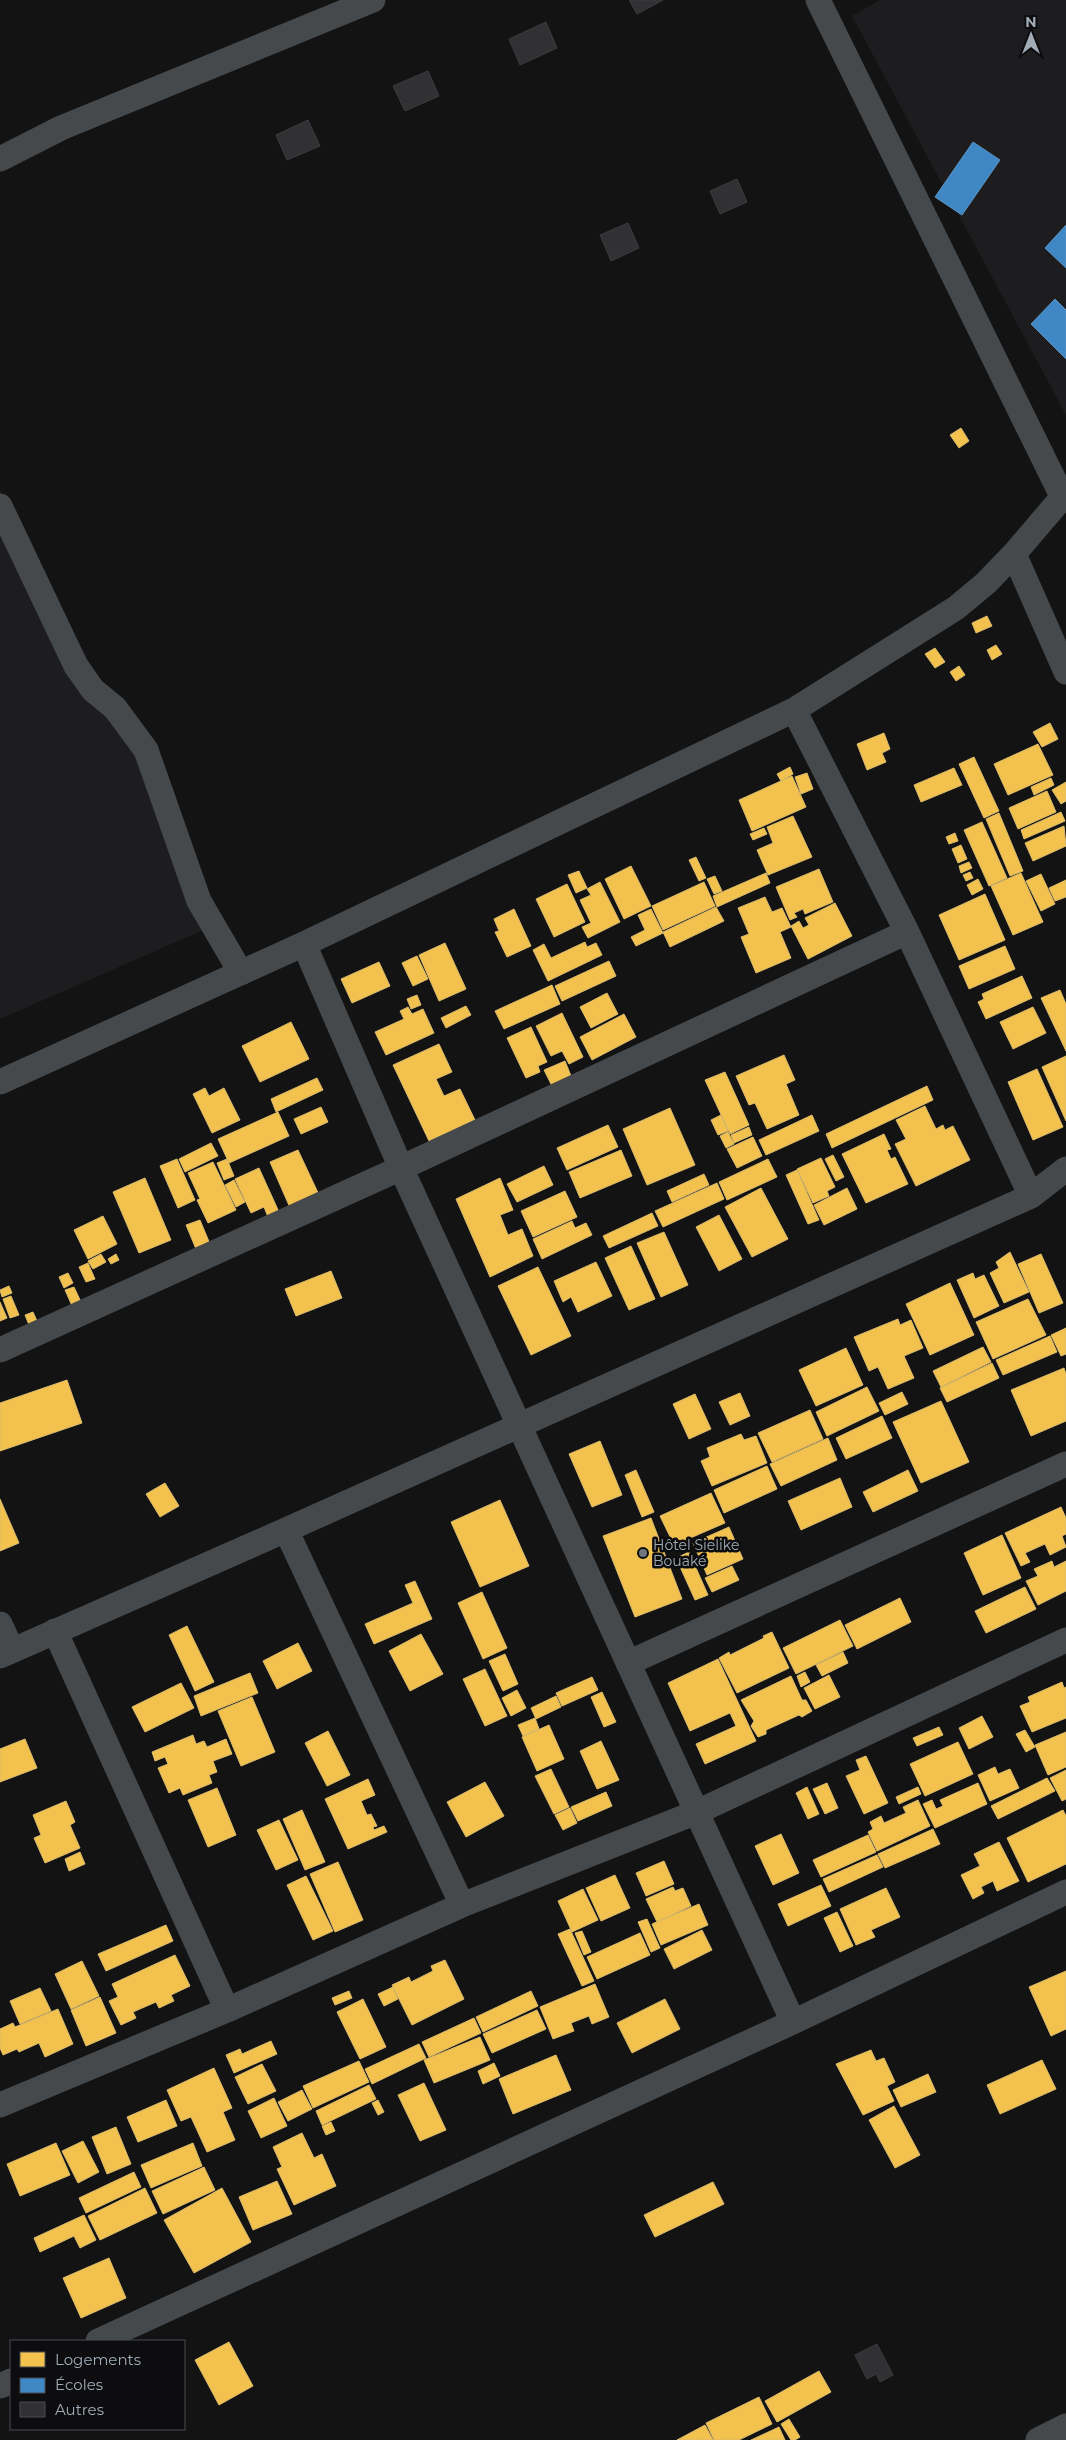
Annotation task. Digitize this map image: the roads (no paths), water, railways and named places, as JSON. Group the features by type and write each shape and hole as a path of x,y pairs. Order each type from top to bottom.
{"street":[{"path":"0,159 60,128 373,0"},
{"path":"0,1082 304,944 794,710 956,608 986,583 1014,554 1064,495 818,0"},
{"path":"0,506 76,666 93,690 115,708 146,750 199,901 241,973"},
{"path":"1014,554 1066,672"},
{"path":"794,710 907,932 1030,1196"},
{"path":"0,1350 401,1168 907,932"},
{"path":"304,944 401,1168 521,1425 793,2022"},
{"path":"0,1624 6,1653 286,1530 1030,1196 1066,1169"},
{"path":"628,1663 1066,1464"},
{"path":"286,1530 462,1905"},
{"path":"55,1630 227,2010"},
{"path":"0,2105 227,2010 462,1905 697,1812 1066,1640"},
{"path":"100,2340 793,2022 1066,1892"},
{"path":"1038,2440 1066,2426"}],"place":[{"name":"Hôtel Sielike Bouaké","path":"643,1553"}]}
